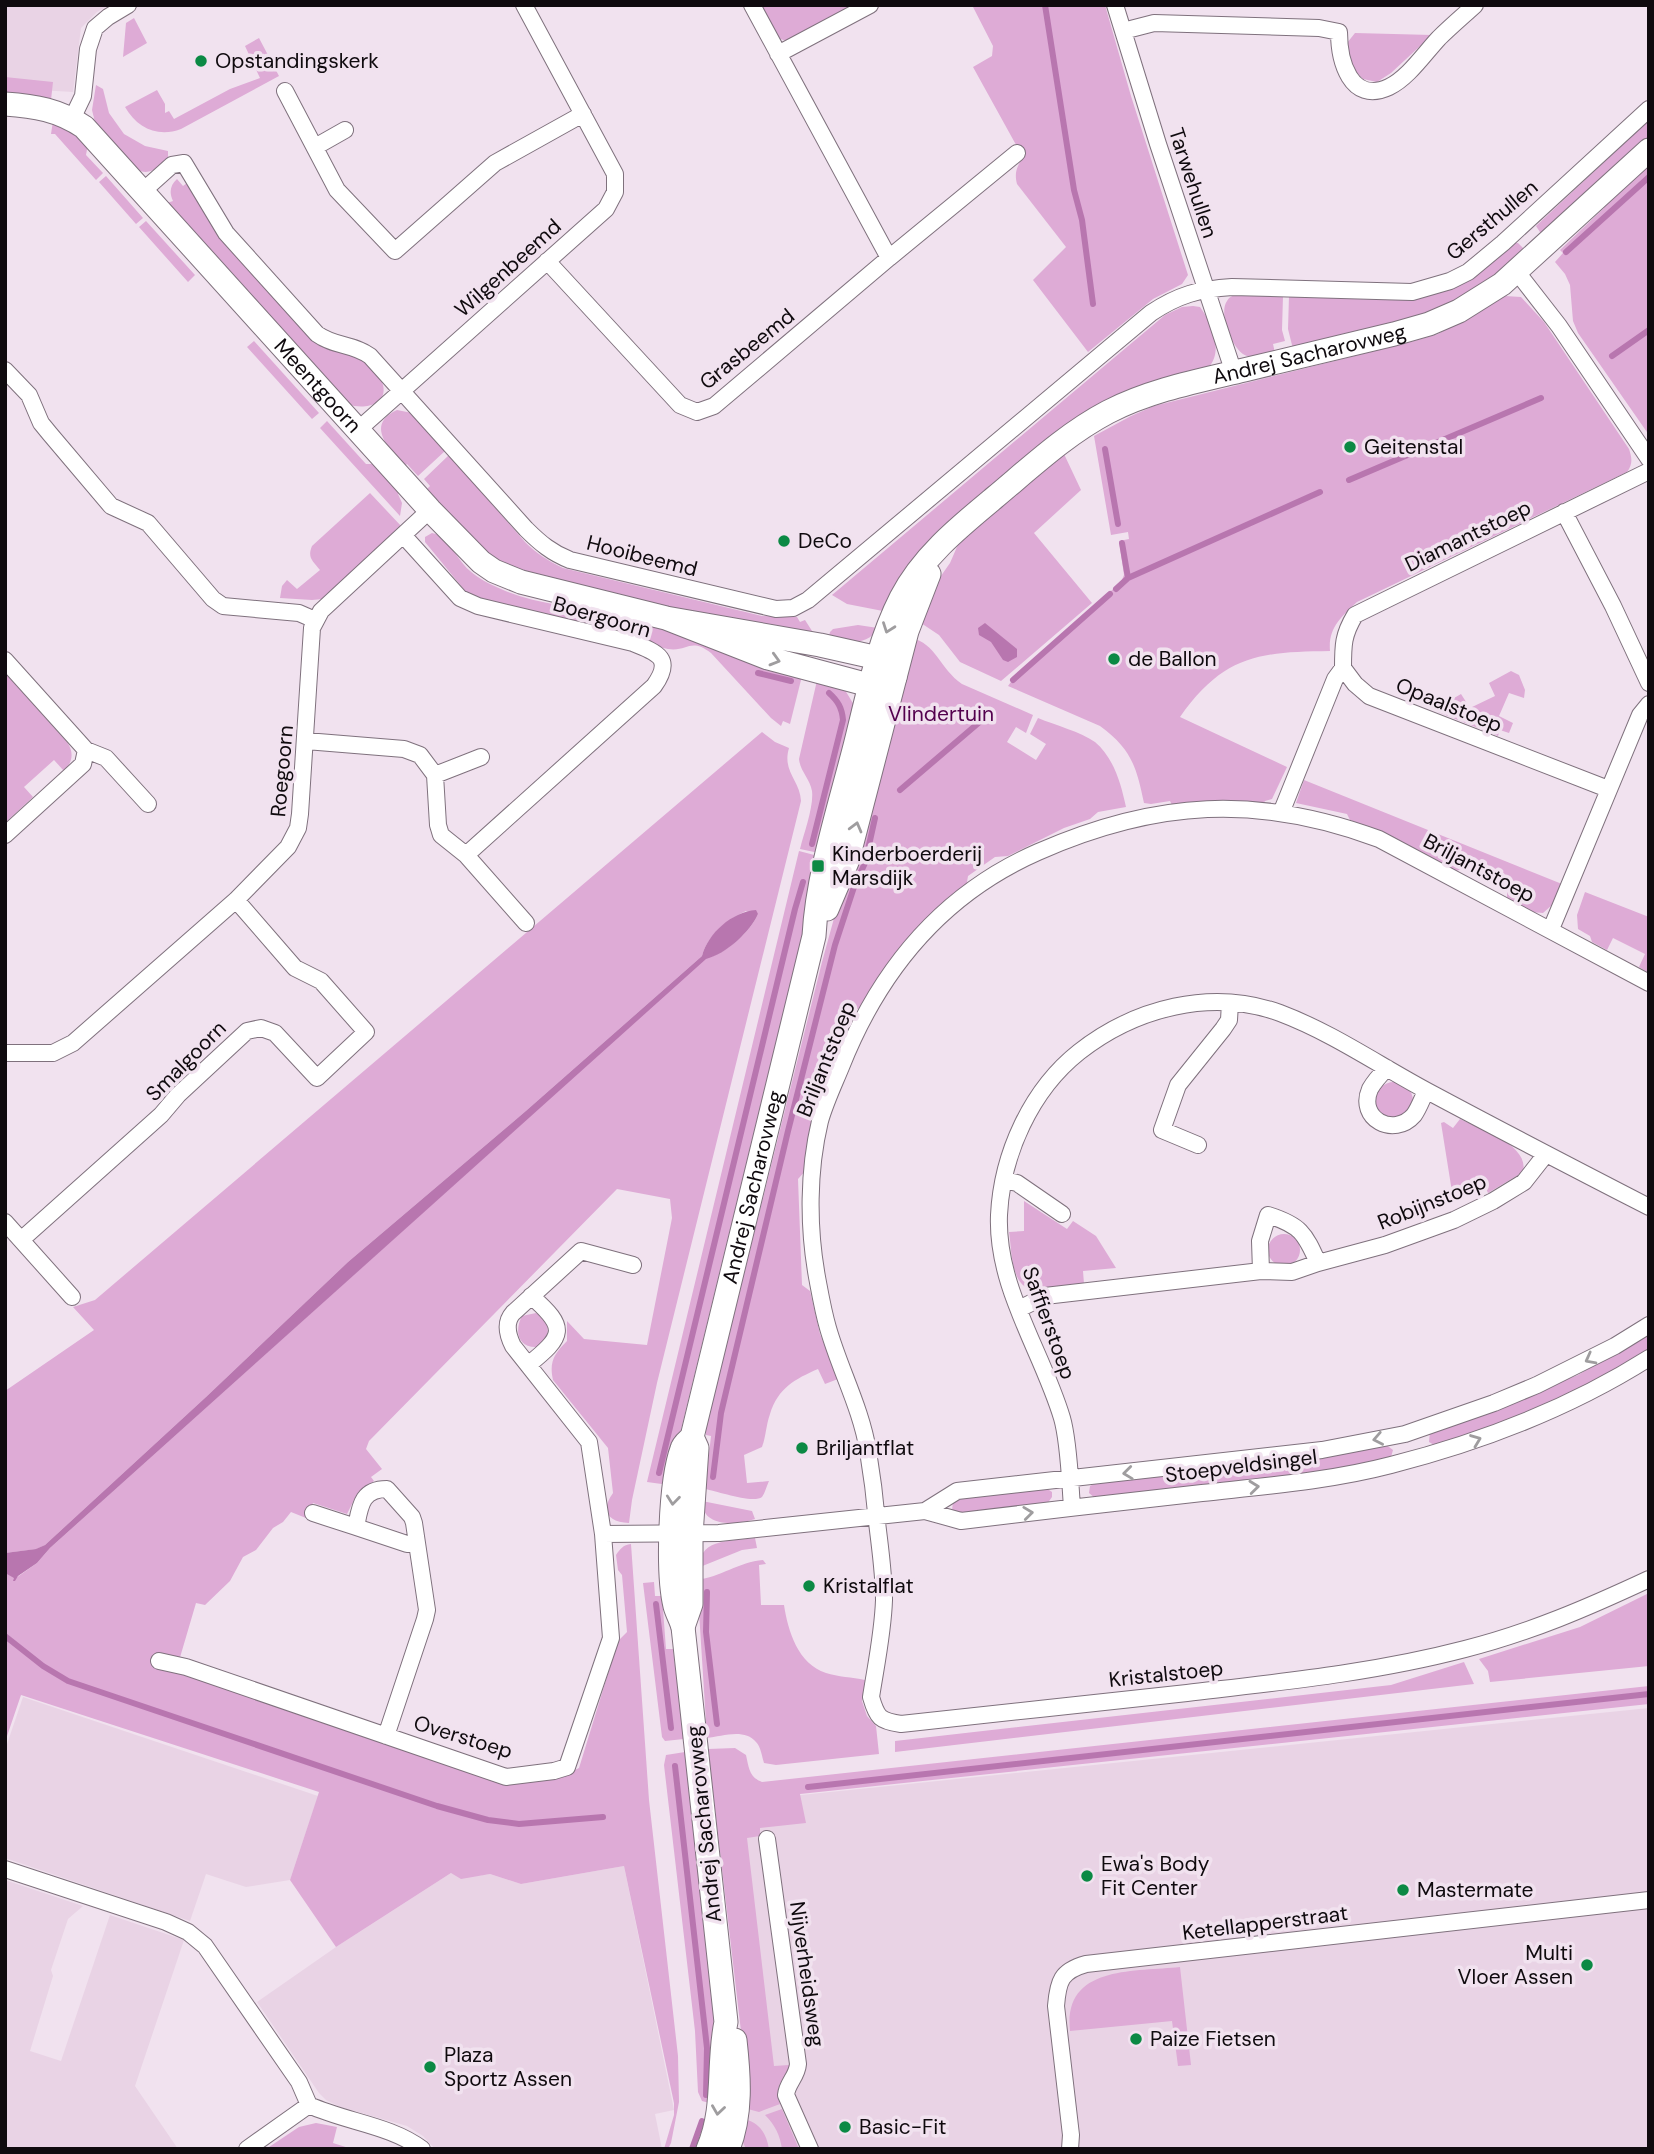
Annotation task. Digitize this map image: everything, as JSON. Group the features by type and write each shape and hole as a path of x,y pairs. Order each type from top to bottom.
{"street":[{"path":"72,119 83,96 88,48 94,28 128,5"},
{"name":"Wilgenbeemd","path":"359,429 606,209 615,192 615,174 524,5"},
{"path":"752,5 889,258"},
{"path":"778,54 870,5"},
{"name":"Tarwehullen","path":"1115,5 1232,373"},
{"path":"1123,31 1154,23 1319,28 1339,32 1339,49 1345,73 1367,90 1378,90 1396,83 1475,5"},
{"path":"285,91 337,190 395,251 495,163 583,114"},
{"name":"Meentgoorn","path":"5,104 52,110 84,127 430,510 469,551 495,571 521,582 666,618 878,658"},
{"name":"Gersthullen","path":"1205,288 1412,292 1450,281 1468,272 1503,243 1649,109"},
{"path":"315,147 345,130"},
{"name":"Andrej Sacharovweg","path":"814,936 815,910 888,625 911,580 931,553 1034,464 1090,422 1145,396 1168,388 1429,324 1459,311 1487,295 1517,272 1649,150"},
{"name":"Grasbeemd","path":"547,261 680,405 697,412 714,406 1017,153"},
{"name":"Hooibeemd","path":"143,191 172,165 184,163 226,233 317,334 328,343 352,346 370,356 526,529 554,554 570,561 776,609 793,608 814,595 1151,313 1181,296 1205,288"},
{"path":"1517,272 1559,326 1649,458"},
{"path":"5,370 29,396 41,423 110,506 148,523 213,599 223,606 299,613 315,620 430,510"},
{"name":"Diamantstoep","path":"1343,668 1342,643 1355,615 1649,471"},
{"path":"1564,512 1649,683"},
{"name":"Andrej Sacharovweg","path":"708,2149 718,2112 726,2022 683,1627 672,1587 681,1535 674,1494 682,1447 692,1437 814,936 846,862 912,615 926,580 954,533"},
{"name":"Boergoorn","path":"403,535 460,598 478,606 633,643 657,655 664,664 663,673 654,686 466,855"},
{"name":"Meentgoorn","path":"666,618 768,658 871,686"},
{"name":"Roegoorn","path":"5,1053 53,1053 73,1043 236,900 288,848 298,828 306,741 311,635 315,620"},
{"path":"871,686 895,677 878,658"},
{"path":"5,660 86,750 106,758 148,804"},
{"path":"1281,813 1335,679 1343,668"},
{"name":"Opaalstoep","path":"1343,668 1369,696 1608,789"},
{"path":"1551,929 1640,715 1649,705"},
{"path":"306,741 404,749 420,755 435,775 441,835 466,855 526,923"},
{"path":"5,835 83,764 86,750"},
{"path":"435,775 481,757"},
{"name":"Briljantstoep","path":"877,1516 869,1452 860,1415 827,1327 817,1275 812,1229 813,1163 821,1119 851,1041 871,1004 919,936 951,905 974,888 1020,860 1062,841 1113,824 1174,811 1215,808 1281,813 1343,826 1379,839 1649,983"},
{"name":"Smalgoorn","path":"21,1240 161,1115 178,1095 247,1031 261,1027 275,1033 317,1078 366,1032 321,981 295,968 236,900"},
{"path":"1198,1145 1162,1130 1178,1085 1229,1020 1230,1003"},
{"name":"Saffierstoep","path":"1070,1480 1062,1420 1008,1279 999,1216 1004,1180 1014,1143 1032,1106 1057,1072 1072,1057 1106,1033 1147,1014 1180,1004 1251,1005 1280,1014 1345,1044 1426,1091 1649,1207"},
{"path":"1387,1068 1368,1095 1370,1114 1376,1122 1388,1126 1404,1123 1413,1116 1426,1091"},
{"name":"Robijnstoep","path":"1019,1309 1045,1296 1261,1271 1292,1272 1385,1245 1454,1220 1483,1206 1524,1182 1545,1154"},
{"path":"1004,1180 1017,1182 1062,1214"},
{"path":"1261,1271 1260,1241 1268,1215 1299,1228 1307,1237 1318,1263"},
{"path":"5,1222 72,1297"},
{"name":"Overstoep","path":"159,1661 186,1667 506,1777 567,1767 611,1638 603,1534 589,1442 513,1346 508,1331 509,1317 581,1251 633,1265"},
{"path":"528,1365 552,1346 556,1332 553,1317 531,1296"},
{"name":"Stoepveldsingel","path":"925,1511 957,1491 1322,1450 1405,1434 1537,1385 1615,1346 1649,1325"},
{"name":"Stoepveldsingel","path":"681,1535 925,1511 961,1521 1299,1482 1389,1466 1461,1445 1542,1415 1649,1358"},
{"path":"1405,1434 1414,1459"},
{"path":"1070,1480 1072,1507"},
{"path":"356,1527 361,1502 365,1497 377,1489 387,1489 412,1517 417,1544 425,1619 386,1735"},
{"path":"313,1513 407,1544 417,1544"},
{"name":"Kristalstoep","path":"877,1516 884,1598 871,1697 879,1717 886,1722 901,1724 1338,1676 1404,1664 1531,1629 1576,1613 1649,1579"},
{"path":"603,1534 681,1535"},
{"name":"Nijverheidsweg","path":"767,1839 798,2064 786,2095 810,2149"},
{"path":"5,1869 166,1922 188,1932 205,1945 299,2082 309,2105 332,2115 404,2136 422,2149"},
{"name":"Ketellapperstraat","path":"1070,2149 1071,2135 1056,2006 1057,1989 1062,1976 1073,1968 1086,1964 1649,1900"},
{"name":"Andrej Sacharovweg","path":"726,2022 735,2036 739,2080 738,2114 728,2149"},
{"path":"247,2149 309,2105"}],"shaded area":[{"path":"5,5 109,5 97,12 81,28 73,92 5,88"},
{"path":"985,623 1017,649 1017,657 1008,662 1003,660 991,642 979,635 978,628"},
{"path":"756,910 758,914 754,921 736,941 706,959 50,1548 37,1563 15,1581 5,1573 5,1553 36,1549 45,1545 348,1262 702,956 710,939 722,925 738,915"},
{"path":"23,1697 318,1796 290,1880 246,1887 206,1874 190,1921 5,1858 5,1750"},
{"path":"1649,1708 1649,2149 735,2149 749,2064 723,1803"},
{"path":"624,1866 674,2110 655,2114 662,2149 435,2149 423,2136 407,2126 340,2107 326,2100 257,2002 451,1873 476,1876 490,1874 521,1884"},
{"path":"5,1880 83,1906 68,1919 51,1970 53,1976 30,2051 61,2061 110,1915 184,1940 135,2086 178,2149 5,2149"}],"green space":[{"path":"761,5 856,5 787,41 780,39"},
{"path":"972,5 1105,5 1188,275 1182,284 1153,299 1088,352 1033,280 1066,247 1017,184 1017,169 1024,156 973,67 992,56 993,46"},
{"path":"134,18 147,43 123,57 126,23"},
{"path":"1355,33 1432,35 1391,73 1377,82 1363,79 1353,69 1346,50 1347,43"},
{"path":"259,38 279,76 181,129 156,132 142,126 125,107 157,90 165,104 165,113 169,111 174,119 230,89 260,78 245,46"},
{"path":"5,77 53,82 51,100 5,94"},
{"path":"96,85 103,89 109,113 124,134 145,146 168,151 168,158 157,168 146,172 136,169 95,122 92,110"},
{"path":"1649,120 1649,136 1542,235 1536,226"},
{"path":"53,121 88,144 86,155 103,173 96,180 55,134 51,134"},
{"path":"1649,161 1649,435 1578,333 1573,321 1570,285 1555,262 1563,253 1560,250 1604,208 1602,205"},
{"path":"106,176 143,218 136,224 99,182"},
{"path":"177,179 183,186 187,183 226,243 317,344 352,354 367,364 383,385 384,392 378,402 360,407 348,404 167,203 173,201 171,189"},
{"path":"146,221 195,275 188,282 139,227"},
{"path":"1513,243 1518,243 1526,251 1510,266 1455,302 1418,317 1293,349 1288,329 1289,296 1387,299 1435,292 1480,272"},
{"path":"1236,295 1283,296 1282,330 1285,341 1273,344 1275,353 1247,356 1236,347 1224,314 1228,300"},
{"path":"1505,296 1521,297 1544,322 1629,449 1630,466 1627,472 1357,602 1333,629 1330,651 1263,656 1228,669 1212,681 1180,717 1287,767 1272,799 1263,804 1213,801 1172,805 1170,801 1144,803 1131,759 1110,734 1100,726 1008,686 1121,582 1124,575 1119,541 1129,539 1128,532 1111,535 1094,436 1154,406 1438,334"},
{"path":"1182,307 1200,307 1215,338 1215,354 1208,368 1068,425 888,612 847,604 832,595 1165,315"},
{"path":"254,341 319,413 312,419 247,347"},
{"path":"397,410 412,413 445,451 418,476 399,460 383,438 382,423"},
{"path":"327,421 366,464 377,464 402,491 398,494 402,503 400,516 320,428"},
{"path":"1064,454 1081,490 1034,533 1092,603 1001,681 960,662 939,635 921,623 936,583 950,563 960,540 999,505"},
{"path":"449,455 525,542 563,568 762,616 797,617 800,622 805,620 814,634 813,639 536,578 494,560 426,490 430,486 424,479"},
{"path":"370,493 402,527 323,599 280,598 282,586 287,580 297,589 320,570 310,556 312,546"},
{"path":"432,533 443,538 476,576 514,594 633,622 803,672 790,724 783,721 781,726 771,718 704,648 693,645 675,649 663,648 635,636 466,592 425,542 425,537"},
{"path":"858,625 878,628 862,641 828,640 833,629"},
{"name":"Vlindertuin","path":"911,638 926,645 962,684 1033,715 1026,733 1016,727 1007,742 1036,760 1046,744 1030,734 1038,718 1095,742 1112,764 1126,807 1098,812 1090,819 1064,828 1008,856 995,857 968,876 966,888 930,914 861,1008 849,1011 824,1068 829,1075 810,1132 807,1169 798,1179 802,1285 810,1291 820,1334 838,1379 825,1384 818,1369 783,1391 773,1405 762,1447 744,1455 747,1483 769,1481 764,1493 757,1499 735,1496 705,1489 711,1436 706,1435 706,1426 822,962"},
{"path":"1511,671 1519,675 1525,690 1524,698 1509,693 1499,716 1513,723 1509,733 1500,730 1498,736 1438,712 1442,705 1461,694 1470,708 1495,696 1489,683"},
{"path":"5,673 67,742 72,753 71,761 64,771 54,760 24,787 33,797 5,823"},
{"path":"818,676 845,690 854,705 819,853 800,849 810,812 812,791 799,759"},
{"path":"762,732 789,748 789,770 798,787 801,801 657,1383 629,1523 611,1518 608,1514 607,1505 613,1493 608,1448 553,1380 552,1368 556,1354 567,1341 567,1321 584,1339 647,1345 672,1218 670,1199 617,1189 369,1441 366,1449 382,1469 371,1477 374,1481 357,1494 347,1514 313,1503 306,1518 291,1512 283,1522 273,1528 256,1550 243,1557 230,1581 205,1605 196,1603 176,1671 496,1782 505,1784 564,1775 579,1768 618,1641 627,1632 622,1575 618,1570 616,1555 626,1545 631,1544 649,1800 678,2056 679,2102 671,2143 668,2149 664,2149 674,2115 674,2103 624,1866 521,1884 490,1874 461,1879 451,1873 336,1947 290,1880 319,1792 21,1695 5,1742 5,1573 16,1578 37,1563 50,1548 706,958 714,956 736,941 758,914 746,911 719,929 702,956 348,1262 45,1545 37,1549 5,1553 5,1391 94,1330 73,1307 95,1300"},
{"path":"1304,780 1562,884 1552,905 1543,913 1531,912 1507,899 1507,891 1463,869 1455,871 1395,838 1350,820 1347,814 1296,803"},
{"path":"799,851 818,856 809,907 669,1485 647,1482"},
{"path":"1585,892 1649,917 1649,973 1639,967 1645,954 1613,938 1607,950 1592,942 1590,936 1578,929 1577,915"},
{"path":"1394,1082 1407,1088 1413,1101 1407,1114 1394,1120 1381,1114 1375,1101 1381,1088"},
{"path":"1460,1119 1491,1133 1511,1146 1523,1162 1523,1172 1488,1193 1484,1184 1453,1198 1441,1123 1453,1128"},
{"path":"1024,1201 1067,1229 1073,1221 1096,1236 1116,1268 1083,1271 1084,1284 1032,1290 1025,1287 1013,1266 1009,1232 1024,1231"},
{"path":"1284,1234 1295,1239 1300,1250 1295,1261 1284,1266 1273,1261 1268,1250 1273,1239"},
{"path":"536,1313 544,1318 548,1331 537,1347 531,1347 519,1338 518,1327 522,1316"},
{"path":"1649,1333 1649,1349 1559,1399 1436,1446 1429,1442 1430,1431 1578,1375"},
{"path":"1385,1444 1393,1450 1391,1457 1387,1459 1298,1476 1096,1499 1089,1493 1090,1486 1096,1483"},
{"path":"1046,1488 1052,1492 1047,1504 955,1514 952,1511 953,1501 958,1498"},
{"path":"702,1501 752,1511 755,1519 739,1523 714,1520 704,1510"},
{"path":"755,1538 757,1548 742,1550 700,1567 701,1558 711,1546"},
{"path":"763,1560 766,1564 759,1565 761,1605 784,1605 788,1625 801,1654 816,1669 865,1680 862,1701 867,1716 876,1726 879,1754 776,1765 764,1763 758,1744 746,1735 707,1738 697,1580"},
{"path":"654,1582 655,1596 662,1596 666,1649 673,1649 684,1739 665,1741 662,1737 643,1583"},
{"path":"1649,1593 1649,1666 1490,1682 1488,1671 1479,1659 1580,1627"},
{"path":"1464,1662 1474,1684 895,1752 895,1741 1391,1685"},
{"path":"1649,1686 1649,1704 800,1794 806,1823 760,1828 760,1836 747,1838 774,2066 790,2067 778,2089 780,2104 759,2112 744,2108 746,2074 708,1749 735,1748 746,1755 752,1775 762,1782"},
{"path":"685,1752 716,2023 713,2104 702,2101 698,2092 695,2031 664,1765 666,1755"},
{"path":"1180,1967 1191,2065 1178,2066 1172,2021 1070,2031 1071,2010 1078,1994 1090,1983 1123,1972"},
{"path":"782,2109 799,2149 782,2149 776,2130 765,2115"},
{"path":"744,2119 761,2130 769,2149 746,2149 741,2138"},
{"path":"316,2123 337,2127 333,2143 352,2149 266,2149 299,2127"}],"waterway":[{"path":"1045,5 1074,190 1082,220 1093,304"},
{"path":"1566,252 1649,177"},
{"path":"1612,356 1649,330"},
{"path":"1349,480 1541,398"},
{"path":"1105,449 1118,524"},
{"path":"1116,589 1128,578 1320,492"},
{"path":"1122,543 1128,578"},
{"path":"1013,680 1110,594"},
{"path":"758,673 791,681"},
{"path":"812,844 843,720 839,705 829,693"},
{"path":"900,790 989,714"},
{"path":"713,1477 721,1413 788,1131 835,945 865,863 875,818"},
{"path":"659,1473 803,882"},
{"path":"707,1592 706,1632 717,1724"},
{"path":"656,1604 671,1728"},
{"path":"5,1636 43,1666 68,1681 437,1806 488,1820 519,1824 603,1817"},
{"path":"808,1787 1649,1694"},
{"path":"675,1766 707,2048 706,2095"},
{"path":"692,2149 702,2121"}],"place":[{"name":"Opstandingskerk","path":"201,61"},
{"name":"Geitenstal","path":"1350,447"},
{"name":"DeCo","path":"784,541"},
{"name":"de Ballon","path":"1114,659"},
{"name":"Kinderboerderij Marsdijk","path":"818,866"},
{"name":"Briljantflat","path":"802,1448"},
{"name":"Kristalflat","path":"809,1586"},
{"name":"Ewa's Body Fit Center","path":"1087,1876"},
{"name":"Mastermate","path":"1403,1890"},
{"name":"Multi Vloer Assen","path":"1587,1965"},
{"name":"Paize Fietsen","path":"1136,2039"},
{"name":"Plaza Sportz Assen","path":"430,2067"},
{"name":"Basic-Fit","path":"845,2127"}]}
